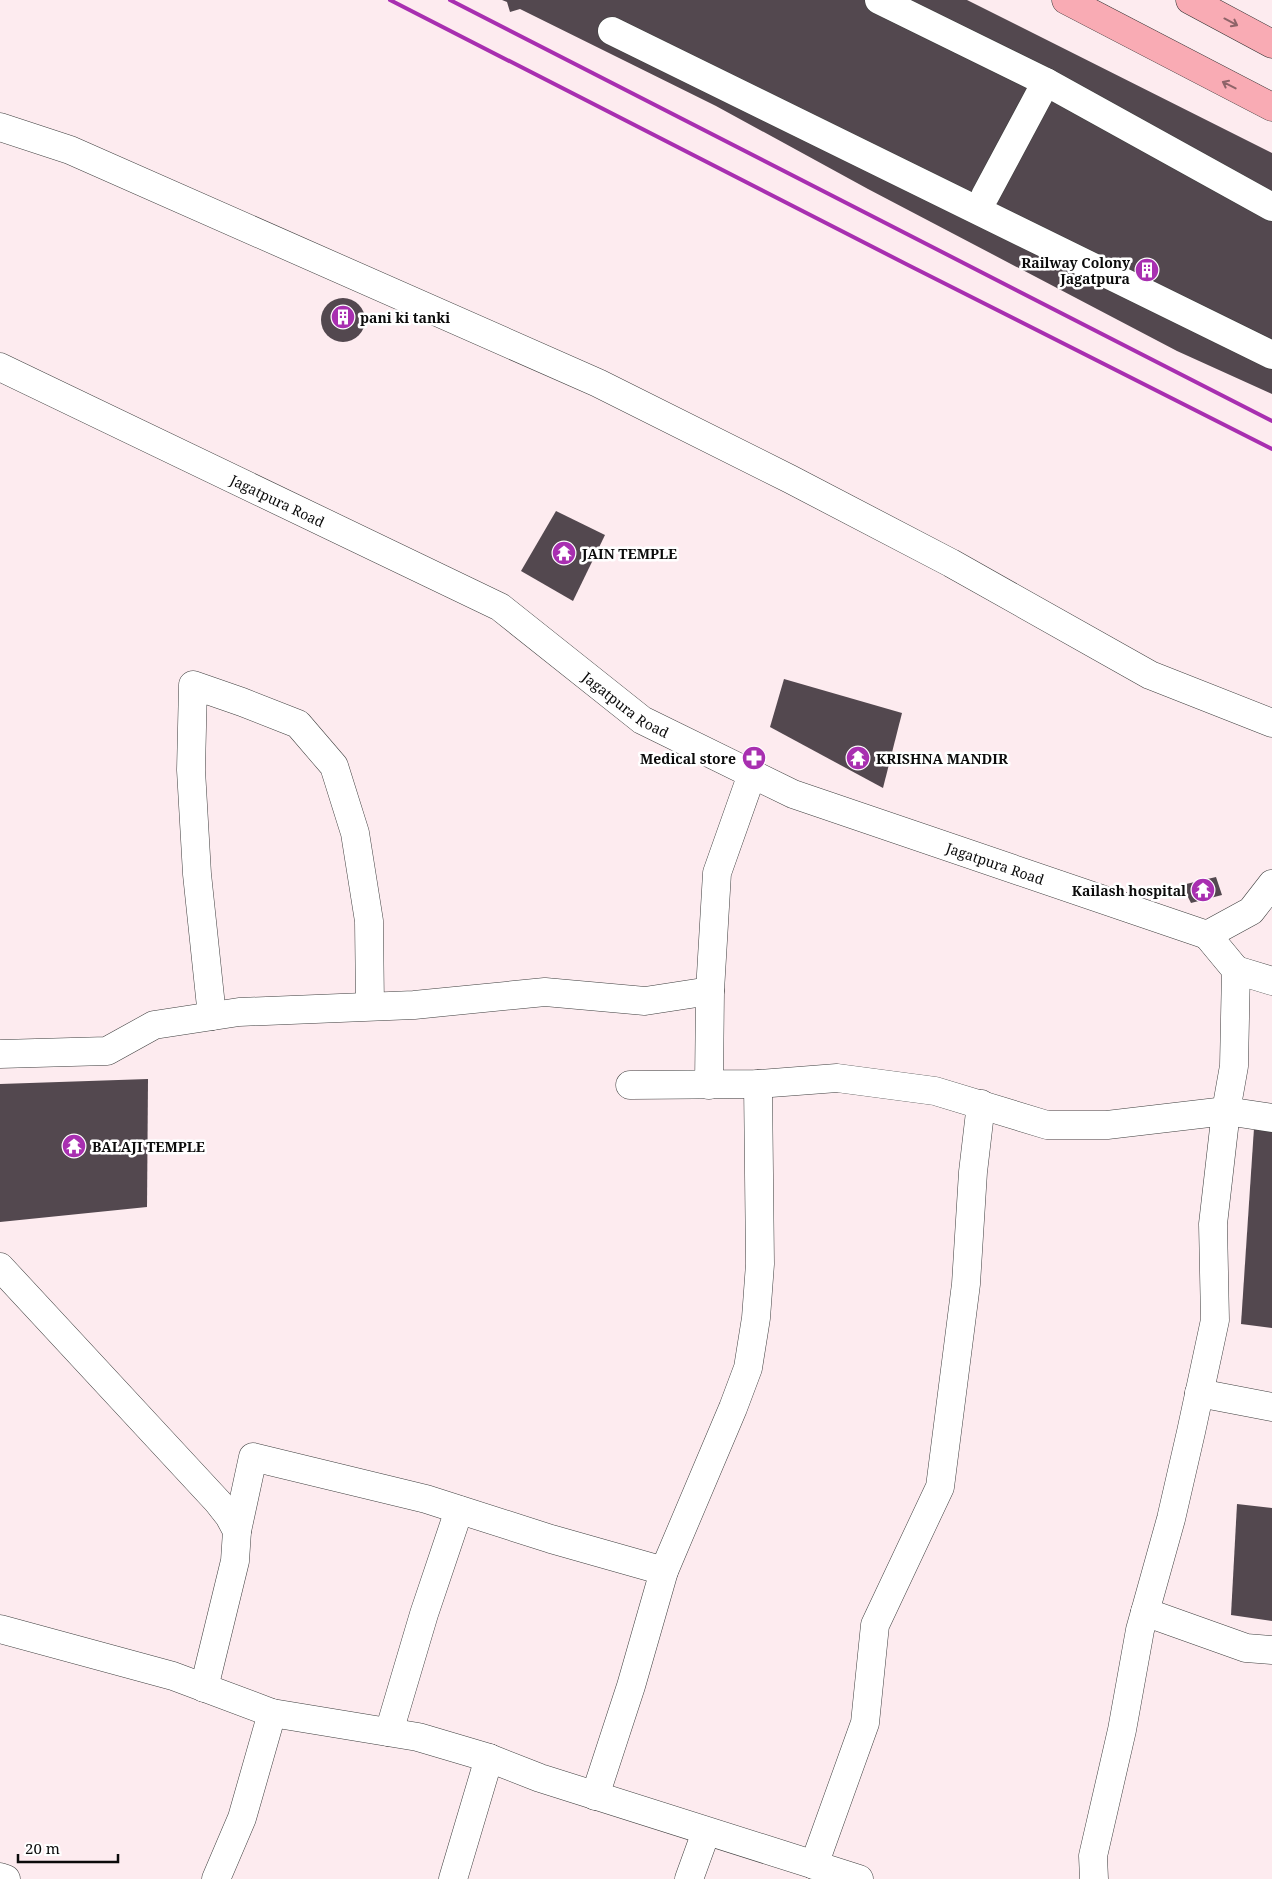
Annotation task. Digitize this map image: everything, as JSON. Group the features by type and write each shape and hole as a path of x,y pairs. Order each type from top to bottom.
{"main road":[{"path":"1066,0 1272,107"},
{"path":"1190,0 1272,44"}],"street":[{"path":"879,0 1046,82 1272,207"},
{"path":"612,32 1272,355"},
{"path":"986,196 1046,82"},
{"path":"0,127 70,150 598,383 790,479 951,563 1150,675 1272,723"},
{"name":"Jagatpura Road","path":"0,367 500,607 642,720 794,794 1207,935"},
{"path":"212,1016 197,874 192,788 193,685 298,724 334,766 355,833 369,921 370,1006"},
{"path":"709,1085 710,991 717,873 752,774"},
{"path":"1272,884 1251,911 1207,935 1236,970 1272,981"},
{"path":"1094,1879 1093,1856 1122,1730 1145,1612 1171,1519 1215,1320 1213,1224 1226,1110 1234,1066 1236,970"},
{"path":"0,1054 108,1051 154,1025 239,1012 414,1005 545,992 646,1001 710,991"},
{"path":"630,1085 758,1084 837,1078 935,1091 1047,1125 1107,1125 1226,1110 1272,1118"},
{"path":"595,1796 631,1686 664,1571 748,1368 756,1318 760,1264 758,1084"},
{"path":"814,1865 865,1723 875,1625 940,1487 966,1284 973,1172 980,1104"},
{"path":"0,1267 218,1502 229,1516 237,1532"},
{"path":"1199,1393 1272,1407"},
{"path":"204,1688 235,1561 237,1532 252,1457 426,1500 551,1539 664,1571"},
{"path":"389,1732 424,1614 459,1510"},
{"path":"1145,1612 1246,1648 1272,1650"},
{"path":"0,1630 173,1676 272,1713 418,1737 489,1758 540,1778 706,1832 859,1879"},
{"path":"216,1879 242,1818 272,1713"},
{"path":"453,1879 489,1758"},
{"path":"689,1879 706,1832"},
{"path":"0,1878 6,1879"}],"building":[{"name":"Railway Colony Jagatpura","path":"502,0 967,0 1272,153 1272,394 1177,351 868,189 716,106 520,9 510,12 507,2"},
{"name":"pani ki tanki","path":"339,298 347,298 359,304 365,320 359,336 347,342 339,342 327,336 321,324 321,316 327,304"},
{"name":"JAIN TEMPLE","path":"556,511 605,535 573,601 521,571"},
{"name":"KRISHNA MANDIR","path":"784,679 902,713 883,788 770,727"},
{"name":"Kailash hospital","path":"1216,877 1222,895 1191,903 1182,885"},
{"name":"BALAJI TEMPLE","path":"148,1079 147,1207 0,1222 0,1084"},
{"path":"1254,1128 1272,1130 1272,1328 1241,1324"},
{"path":"1237,1504 1272,1508 1272,1621 1231,1615"}],"railway":[{"path":"390,0 1272,449"},
{"path":"450,0 1272,421"}],"place":[{"name":"Railway Colony Jagatpura","path":"1147,270"},
{"name":"pani ki tanki","path":"343,317"},
{"name":"JAIN TEMPLE","path":"564,553"},
{"name":"Medical store","path":"754,758"},
{"name":"KRISHNA MANDIR","path":"858,758"},
{"name":"Kailash hospital","path":"1203,890"},
{"name":"BALAJI TEMPLE","path":"74,1146"}]}
